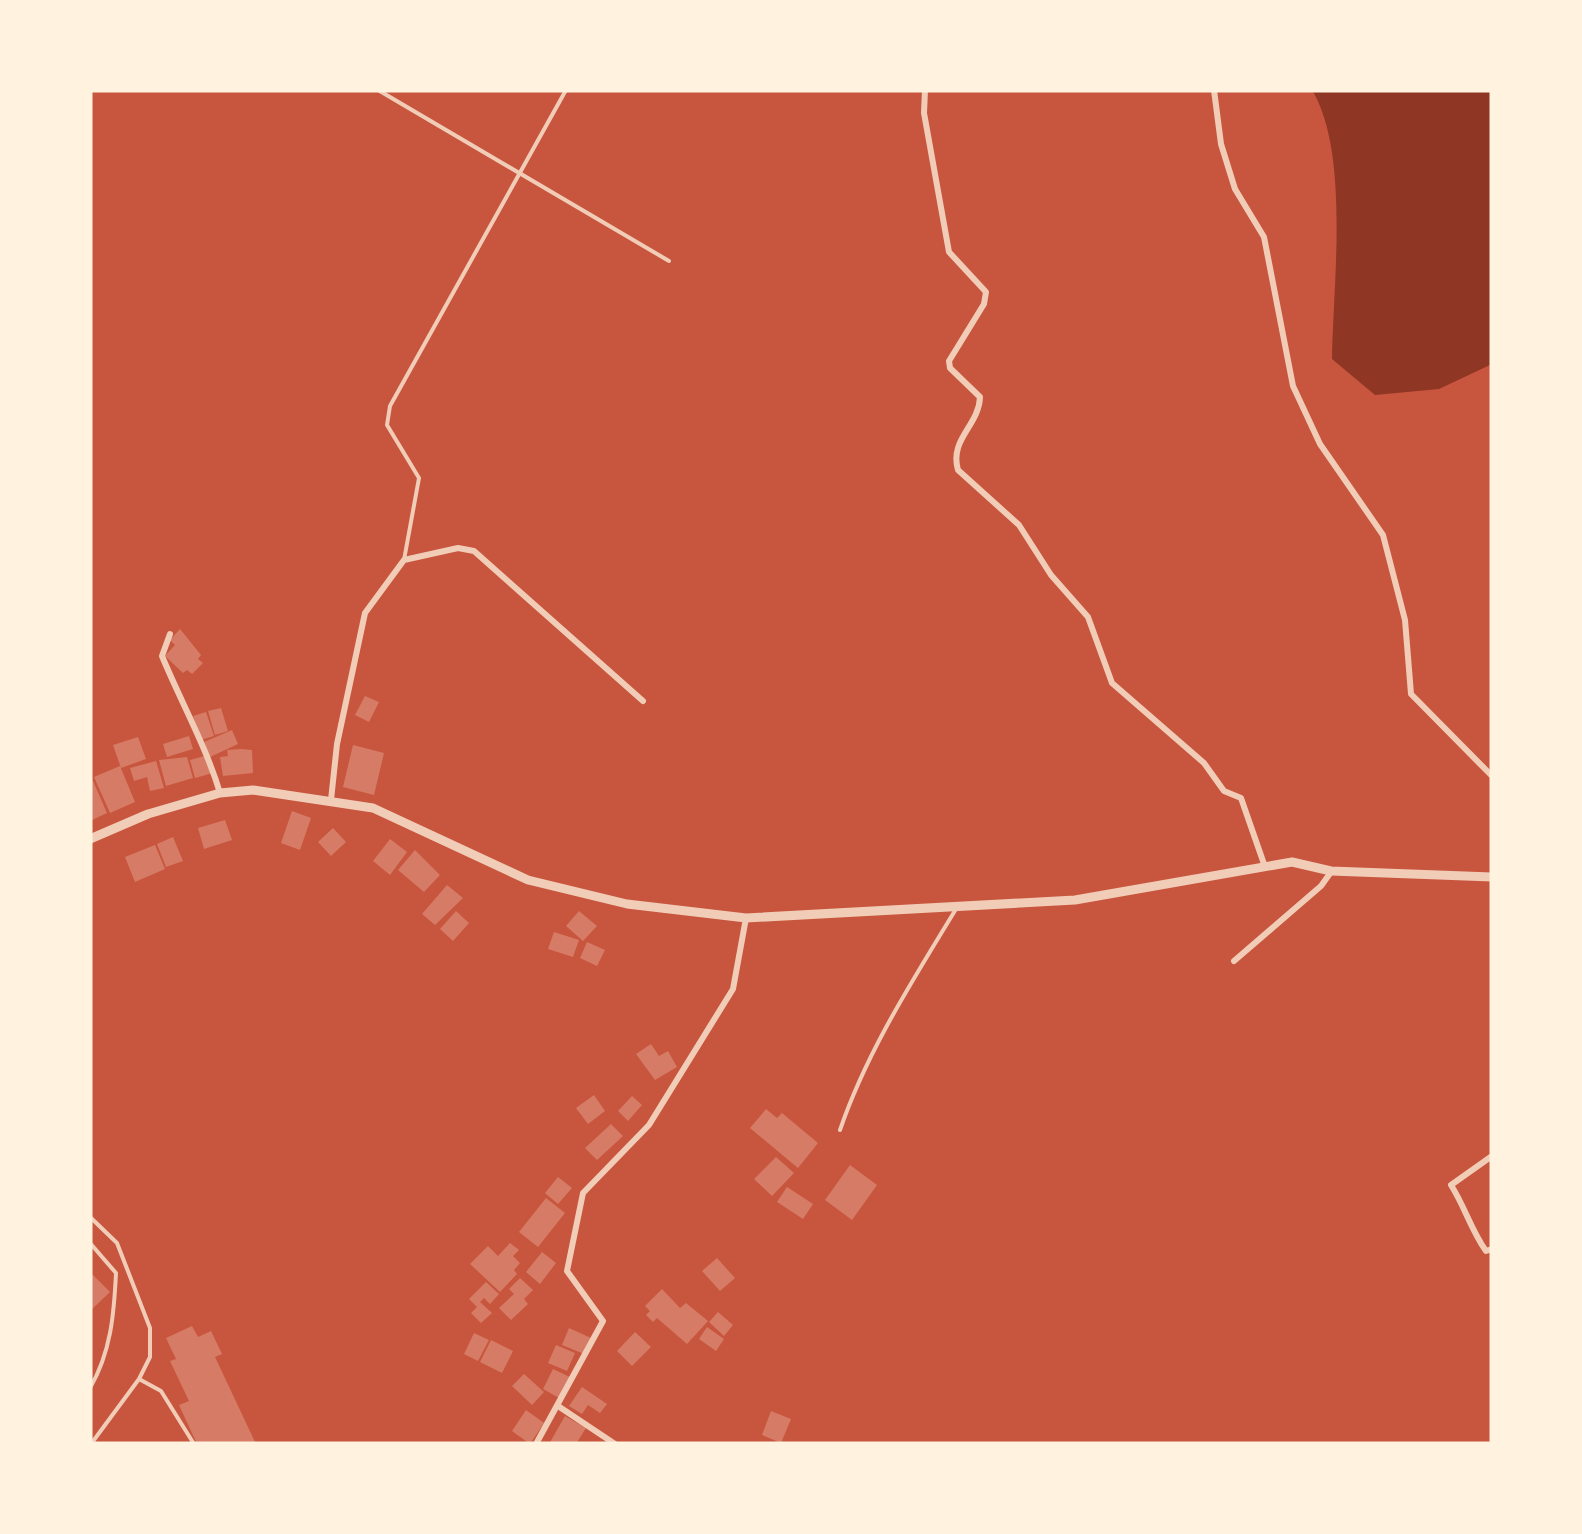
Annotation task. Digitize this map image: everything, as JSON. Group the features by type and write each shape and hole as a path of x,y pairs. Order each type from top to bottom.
{"street":[{"path":"925,90 924,113 949,252 986,292 984,304 949,361 950,368 980,397 979,410 956,445 958,470 1018,525 1051,576 1088,617 1112,683 1204,763 1224,791 1241,798 1264,864"},
{"path":"1214,90 1221,144 1236,190 1264,236 1292,386 1320,444 1383,535 1405,620 1411,694 1492,776"},
{"path":"331,800 337,744 365,613 404,560 458,548 474,551 643,702"},
{"path":"170,634 162,656 197,743 208,754 220,793"},
{"path":"90,840 148,814 220,793 253,790 373,808 528,880 627,904 746,918 1075,900 1292,862 1332,870 1492,877"},
{"path":"1234,961 1322,886 1332,870"},
{"path":"536,1444 603,1321 567,1271 583,1193 648,1125 732,990 746,918"},
{"path":"1492,1156 1451,1185 1467,1210 1474,1235 1486,1251 1492,1248"},
{"path":"558,1406 614,1444"}],"lane":[{"path":"378,90 669,262"},
{"path":"404,560 419,478 387,425 390,406 566,90"},
{"path":"840,1130 853,1092 897,1007 958,906"},
{"path":"90,1216 117,1244 150,1328 150,1357 140,1379 91,1444"},
{"path":"90,1242 116,1273 114,1317 103,1366 90,1388"},
{"path":"140,1379 161,1391 194,1444"}],"shaded area":[{"path":"1312,90 1492,90 1492,364 1439,389 1375,395 1332,359 1335,183 1324,117"}],"building":[{"path":"180,629 201,655 198,659 203,663 192,674 187,670 183,673 165,656 175,645 170,640"},
{"path":"365,696 379,702 369,722 355,715"},
{"path":"221,708 228,731 215,735 208,711"},
{"path":"206,712 214,736 201,740 193,716"},
{"path":"232,730 238,744 210,757 204,742"},
{"path":"189,736 193,749 167,757 163,744"},
{"path":"138,737 146,759 121,768 113,745"},
{"path":"353,745 384,753 374,795 343,787"},
{"path":"227,750 252,750 253,773 223,776 220,757 228,756"},
{"path":"208,755 213,773 195,778 190,760"},
{"path":"187,757 193,778 166,786 159,760"},
{"path":"156,761 164,788 150,791 147,777 134,781 130,768"},
{"path":"120,766 135,802 110,813 94,777"},
{"path":"90,774 107,813 90,821"},
{"path":"292,811 311,818 300,850 281,843"},
{"path":"225,820 232,840 204,849 198,828"},
{"path":"333,828 346,842 331,856 318,842"},
{"path":"173,837 183,861 166,867 157,844"},
{"path":"390,839 407,852 390,875 373,861"},
{"path":"155,845 165,869 135,882 125,857"},
{"path":"415,850 440,875 424,892 398,870"},
{"path":"447,885 463,898 435,925 422,914"},
{"path":"456,911 469,923 453,941 440,929"},
{"path":"579,911 597,926 583,941 566,926"},
{"path":"554,932 579,940 573,957 548,949"},
{"path":"587,942 605,950 597,966 580,958"},
{"path":"651,1044 659,1056 668,1051 677,1067 655,1080 636,1054"},
{"path":"594,1095 605,1111 588,1124 576,1108"},
{"path":"632,1096 642,1105 628,1121 618,1111"},
{"path":"766,1109 777,1118 782,1113 818,1143 798,1168 750,1128"},
{"path":"611,1124 623,1136 597,1160 585,1148"},
{"path":"776,1157 794,1173 772,1196 754,1179"},
{"path":"850,1165 877,1185 852,1220 825,1200"},
{"path":"558,1177 572,1188 558,1204 545,1193"},
{"path":"787,1187 813,1204 803,1219 777,1202"},
{"path":"546,1198 565,1213 538,1247 519,1232"},
{"path":"510,1243 519,1250 513,1256 520,1263 514,1270 517,1274 500,1292 470,1264 488,1246 498,1256"},
{"path":"542,1252 556,1263 540,1284 526,1272"},
{"path":"717,1258 735,1278 720,1291 702,1271"},
{"path":"90,1272 110,1292 90,1311"},
{"path":"520,1278 533,1290 524,1299 528,1304 511,1320 499,1308 514,1294 509,1289"},
{"path":"486,1282 499,1294 490,1304 484,1298 480,1302 492,1313 481,1323 471,1313 477,1307 469,1299"},
{"path":"662,1289 680,1308 686,1303 708,1321 687,1344 657,1318 653,1322 646,1315 650,1311 645,1306"},
{"path":"718,1312 733,1325 724,1336 709,1322"},
{"path":"192,1326 198,1337 211,1331 222,1354 215,1357 256,1444 197,1444 179,1405 189,1401 170,1361 176,1359 166,1338"},
{"path":"707,1327 724,1339 716,1351 699,1339"},
{"path":"569,1328 591,1338 584,1354 562,1345"},
{"path":"635,1332 651,1347 632,1366 617,1351"},
{"path":"474,1333 489,1340 478,1361 464,1354"},
{"path":"491,1340 513,1351 502,1373 480,1362"},
{"path":"556,1345 575,1353 567,1371 548,1363"},
{"path":"553,1369 572,1378 561,1399 543,1389"},
{"path":"524,1374 544,1392 532,1405 512,1386"},
{"path":"582,1387 607,1404 600,1413 588,1405 582,1414 569,1406"},
{"path":"526,1410 544,1423 530,1444 512,1431"},
{"path":"771,1411 791,1419 781,1443 762,1435"},
{"path":"565,1416 586,1428 576,1444 549,1444"}]}
